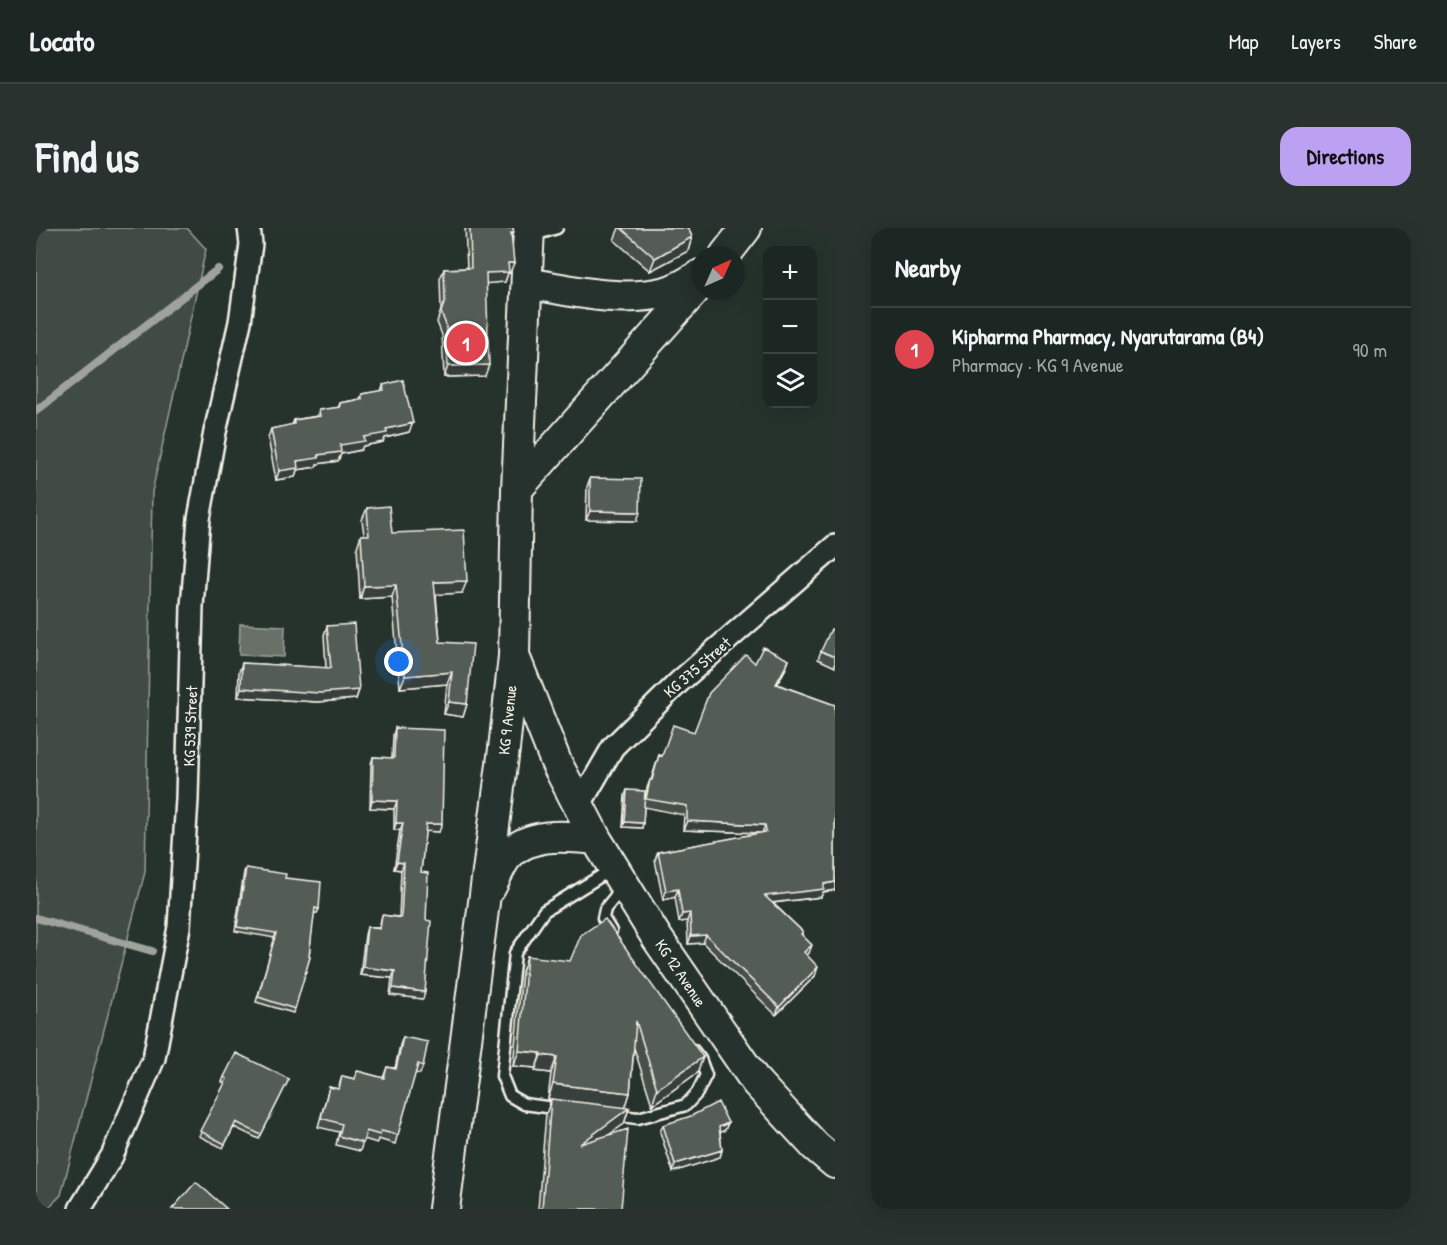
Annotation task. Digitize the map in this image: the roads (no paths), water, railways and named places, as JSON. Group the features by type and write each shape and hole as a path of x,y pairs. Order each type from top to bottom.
{"main road":[{"path":"732,246 746,228"},
{"name":"KG 9 Avenue","path":"444,1209 514,656 517,489 528,232"},
{"path":"527,283 591,295 635,296 668,292 691,280"},
{"path":"517,489 691,294"},
{"name":"KG 12 Avenue","path":"514,656 556,762 596,839 657,938 756,1082 815,1146 835,1163"},
{"path":"504,749 556,762"},
{"path":"484,899 506,858 522,844 540,838 596,839"}],"street":[{"name":"KG 539 Street","path":"80,1209 112,1156 154,1058 177,937 187,799 192,606 200,519 215,432 240,322 250,252 249,228"},
{"name":"KG 375 Street","path":"579,806 613,747 621,738 679,682 835,546"}],"lane":[{"path":"528,232 557,228"},
{"path":"616,938 603,918 604,909 620,876"},
{"path":"573,1110 524,1104 510,1096 502,1077 515,953 544,910 620,876"},
{"path":"605,1114 638,1118 686,1106 697,1093 706,1075 700,1059 689,1044"}],"waterway":[{"path":"36,411 218,269"},
{"path":"36,918 152,951"}],"place":[{"name":"Kipharma Pharmacy, Nyarutarama (B4)","path":"466,343"}]}
